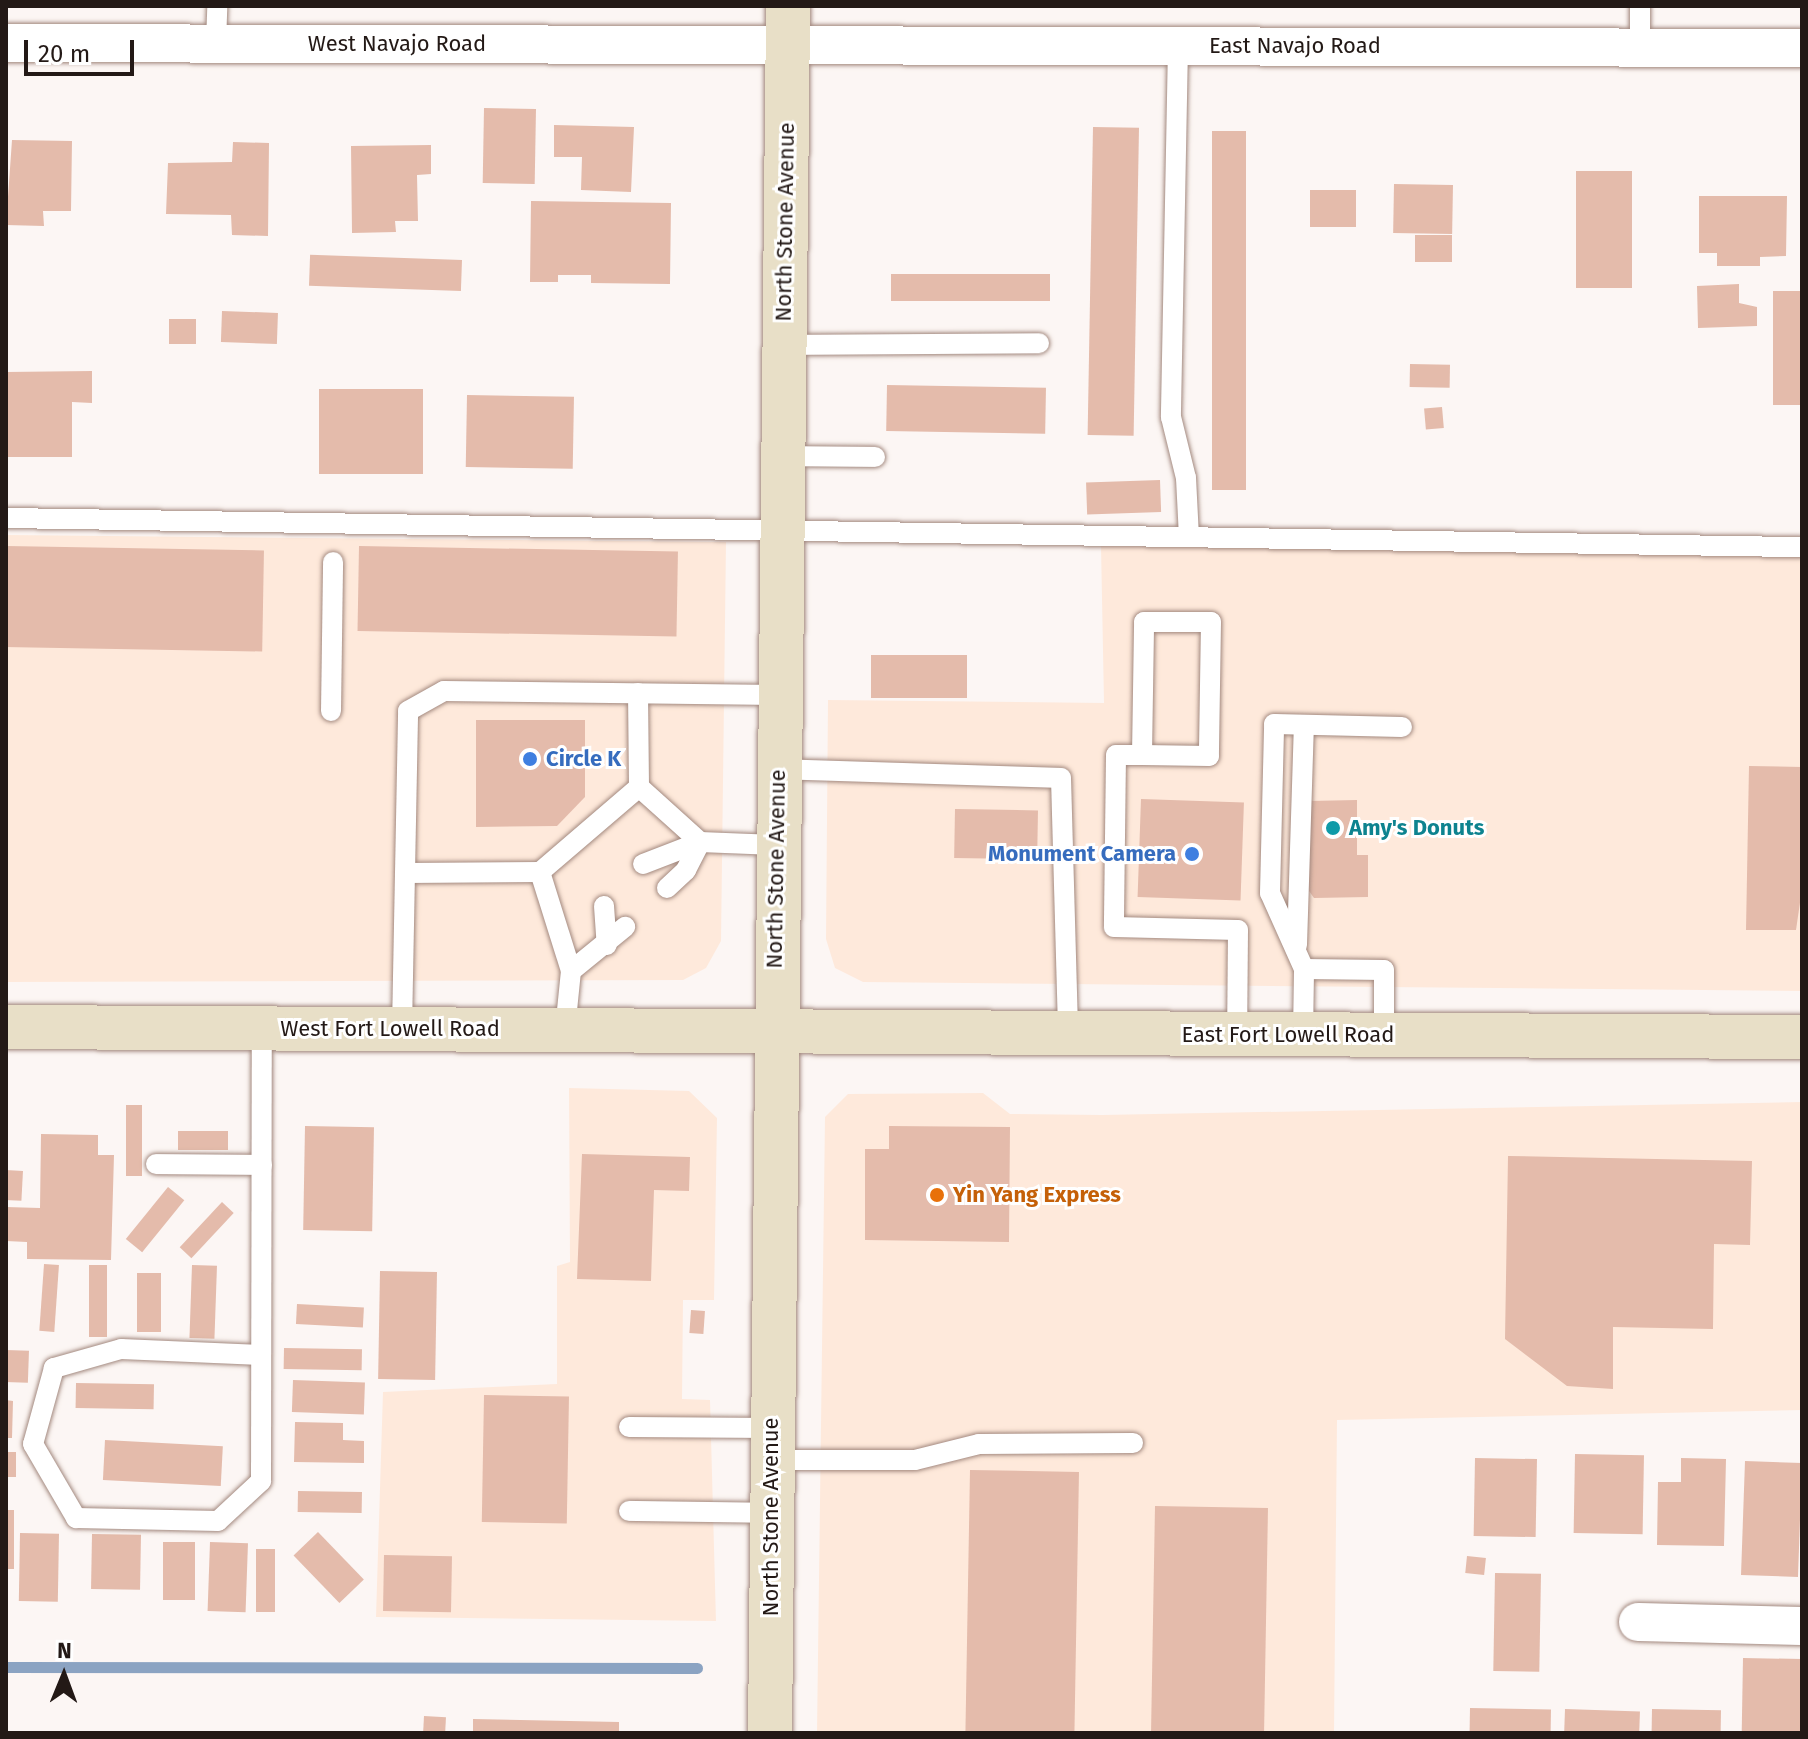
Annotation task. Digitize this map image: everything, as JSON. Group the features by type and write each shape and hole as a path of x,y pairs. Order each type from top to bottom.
{"main road":[{"name":"North Stone Avenue","path":"770,1733 776,845 788,25"},
{"name":"West Fort Lowell Road","path":"6,1027 775,1031"},
{"name":"East Fort Lowell Road","path":"775,1031 1802,1037"}],"street":[{"name":"West Navajo Road","path":"6,43 216,44 788,25"},
{"name":"East Navajo Road","path":"788,25 1178,46 1802,48"},
{"path":"1638,1622 1802,1626"}],"lane":[{"path":"216,44 217,6"},
{"path":"1640,6 1640,48"},
{"path":"1178,46 1171,417 1186,478 1189,537"},
{"path":"783,345 1039,343"},
{"path":"781,456 875,457"},
{"path":"6,518 1802,547"},
{"path":"331,711 333,562"},
{"path":"1142,755 1144,622 1211,622 1209,756 1116,755 1114,927 1238,930 1237,1035"},
{"path":"402,1029 408,711 444,691 778,695"},
{"path":"638,693 639,787 700,842"},
{"path":"1300,961 1270,893 1274,724 1402,727"},
{"path":"1303,1035 1300,961 1304,725"},
{"path":"777,769 1061,778 1068,1035"},
{"path":"406,873 540,872 639,787"},
{"path":"667,888 686,870 700,842"},
{"path":"643,864 700,842 776,845"},
{"path":"540,872 571,971 565,1030"},
{"path":"604,906 607,945"},
{"path":"571,971 607,945 625,927"},
{"path":"1300,961 1384,970 1384,1036"},
{"path":"261,1355 121,1349 54,1368 33,1444 76,1518 218,1521 261,1481 262,1028"},
{"path":"156,1164 262,1165"},
{"path":"629,1427 915,1460 979,1444 1133,1443"},
{"path":"629,1511 771,1513"}],"shaded area":[{"path":"6,535 726,542 721,941 706,968 683,980 6,982"},
{"path":"1101,546 1802,553 1802,991 863,982 835,968 826,939 828,700 1104,703"},
{"path":"569,1088 689,1091 717,1118 714,1300 683,1300 682,1399 710,1400 716,1621 376,1617 383,1392 557,1384 557,1266 570,1262"},
{"path":"983,1093 1010,1114 1802,1102 1802,1410 1337,1420 1334,1733 817,1733 825,1117 848,1094"}],"building":[{"path":"484,108 536,109 535,184 483,183"},
{"path":"554,125 634,127 631,192 581,190 582,157 554,157"},
{"path":"1093,127 1139,128 1134,436 1088,435"},
{"path":"1212,131 1246,131 1246,490 1212,490"},
{"path":"12,140 72,141 71,211 43,211 44,226 6,225"},
{"path":"233,142 269,143 268,236 232,235 231,215 166,214 168,163 232,162"},
{"path":"431,145 431,174 417,175 418,221 395,221 396,232 352,233 351,146"},
{"path":"1576,171 1632,171 1632,288 1576,288"},
{"path":"1394,184 1453,185 1452,234 1393,233"},
{"path":"1310,190 1356,190 1356,227 1310,227"},
{"path":"1699,196 1787,196 1786,256 1760,257 1760,266 1717,266 1717,253 1699,253"},
{"path":"531,201 671,203 670,284 591,283 591,275 558,275 558,282 530,282"},
{"path":"1415,235 1452,235 1452,262 1415,262"},
{"path":"310,255 462,260 461,291 309,286"},
{"path":"891,274 1050,274 1050,301 891,301"},
{"path":"1739,284 1739,303 1757,307 1757,326 1698,328 1697,286"},
{"path":"1773,291 1802,291 1802,405 1773,405"},
{"path":"222,311 278,313 277,344 221,342"},
{"path":"169,319 196,319 196,344 169,344"},
{"path":"1410,364 1450,365 1450,388 1410,387"},
{"path":"92,371 92,403 72,402 72,457 6,457 6,372"},
{"path":"887,385 1046,388 1045,434 886,431"},
{"path":"319,389 423,389 423,474 319,474"},
{"path":"467,395 574,397 573,469 466,467"},
{"path":"1442,407 1444,428 1426,429 1424,409"},
{"path":"1160,480 1161,512 1087,515 1086,483"},
{"path":"6,546 264,551 262,651 6,647"},
{"path":"359,546 678,552 676,637 358,631"},
{"path":"871,655 967,655 967,698 871,698"},
{"name":"Circle K","path":"476,720 585,720 585,797 557,826 476,827"},
{"path":"1749,766 1802,767 1802,889 1796,930 1746,930"},
{"path":"1141,799 1244,803 1241,901 1138,897"},
{"name":"Amy's Donuts","path":"1357,800 1357,855 1368,855 1368,897 1314,898 1302,881 1309,801"},
{"path":"955,809 1038,810 1037,859 954,858"},
{"path":"126,1105 142,1105 142,1176 126,1176"},
{"path":"305,1126 374,1127 372,1231 303,1230"},
{"name":"Yin Yang Express","path":"889,1126 1010,1127 1009,1242 865,1240 865,1149 889,1149"},
{"path":"178,1131 228,1131 228,1150 178,1150"},
{"path":"41,1134 98,1135 98,1155 114,1155 111,1260 27,1259 27,1242 6,1241 6,1207 40,1208"},
{"path":"582,1154 690,1157 689,1191 654,1190 651,1281 577,1279"},
{"path":"1508,1156 1752,1161 1750,1245 1714,1244 1713,1329 1613,1327 1613,1389 1567,1386 1505,1339"},
{"path":"6,1170 23,1171 21,1201 6,1200"},
{"path":"168,1187 184,1200 142,1252 126,1239"},
{"path":"222,1202 234,1213 191,1258 180,1247"},
{"path":"44,1264 59,1265 54,1332 39,1331"},
{"path":"89,1265 107,1265 107,1337 89,1337"},
{"path":"192,1265 217,1266 214,1339 189,1338"},
{"path":"380,1271 437,1272 435,1380 378,1379"},
{"path":"137,1273 161,1273 161,1332 137,1332"},
{"path":"297,1304 364,1308 363,1327 296,1324"},
{"path":"691,1310 705,1311 703,1334 689,1333"},
{"path":"284,1348 362,1349 362,1370 284,1369"},
{"path":"6,1350 29,1351 28,1383 6,1382"},
{"path":"293,1380 365,1383 364,1414 292,1412"},
{"path":"76,1383 154,1384 154,1409 76,1408"},
{"path":"484,1395 569,1396 567,1523 482,1522"},
{"path":"6,1400 13,1401 12,1438 6,1438"},
{"path":"295,1422 343,1423 343,1440 364,1441 364,1463 294,1462"},
{"path":"105,1440 223,1446 221,1486 103,1480"},
{"path":"6,1452 16,1452 16,1477 6,1477"},
{"path":"1575,1454 1644,1455 1643,1534 1574,1533"},
{"path":"1475,1458 1537,1459 1536,1537 1474,1536"},
{"path":"1681,1458 1726,1459 1724,1546 1657,1545 1658,1482 1681,1482"},
{"path":"1745,1461 1802,1463 1798,1577 1741,1575"},
{"path":"970,1470 1079,1472 1074,1733 965,1733"},
{"path":"298,1491 362,1492 362,1513 298,1512"},
{"path":"1155,1506 1268,1508 1264,1733 1151,1733"},
{"path":"6,1510 14,1510 14,1569 6,1569"},
{"path":"318,1532 364,1579 339,1603 294,1556"},
{"path":"20,1533 59,1534 58,1602 19,1601"},
{"path":"92,1534 141,1535 140,1590 91,1589"},
{"path":"163,1542 195,1542 195,1600 163,1600"},
{"path":"210,1542 248,1543 246,1612 208,1611"},
{"path":"256,1549 275,1549 275,1612 256,1612"},
{"path":"384,1555 452,1556 451,1612 383,1611"},
{"path":"1467,1556 1486,1558 1484,1575 1465,1573"},
{"path":"1495,1573 1541,1574 1539,1672 1493,1671"},
{"path":"1743,1658 1802,1659 1801,1733 1742,1733"},
{"path":"1470,1708 1551,1709 1551,1733 1470,1733"},
{"path":"1565,1709 1640,1712 1639,1733 1564,1733"},
{"path":"1652,1709 1721,1710 1721,1733 1652,1733"},
{"path":"424,1716 446,1717 445,1733 423,1733"},
{"path":"473,1719 619,1722 619,1733 473,1733"}],"waterway":[{"path":"6,1667 697,1668"}],"place":[{"name":"Circle K","path":"530,759"},
{"name":"Amy's Donuts","path":"1333,828"},
{"name":"Monument Camera","path":"1192,854"},
{"name":"Yin Yang Express","path":"937,1195"}]}
